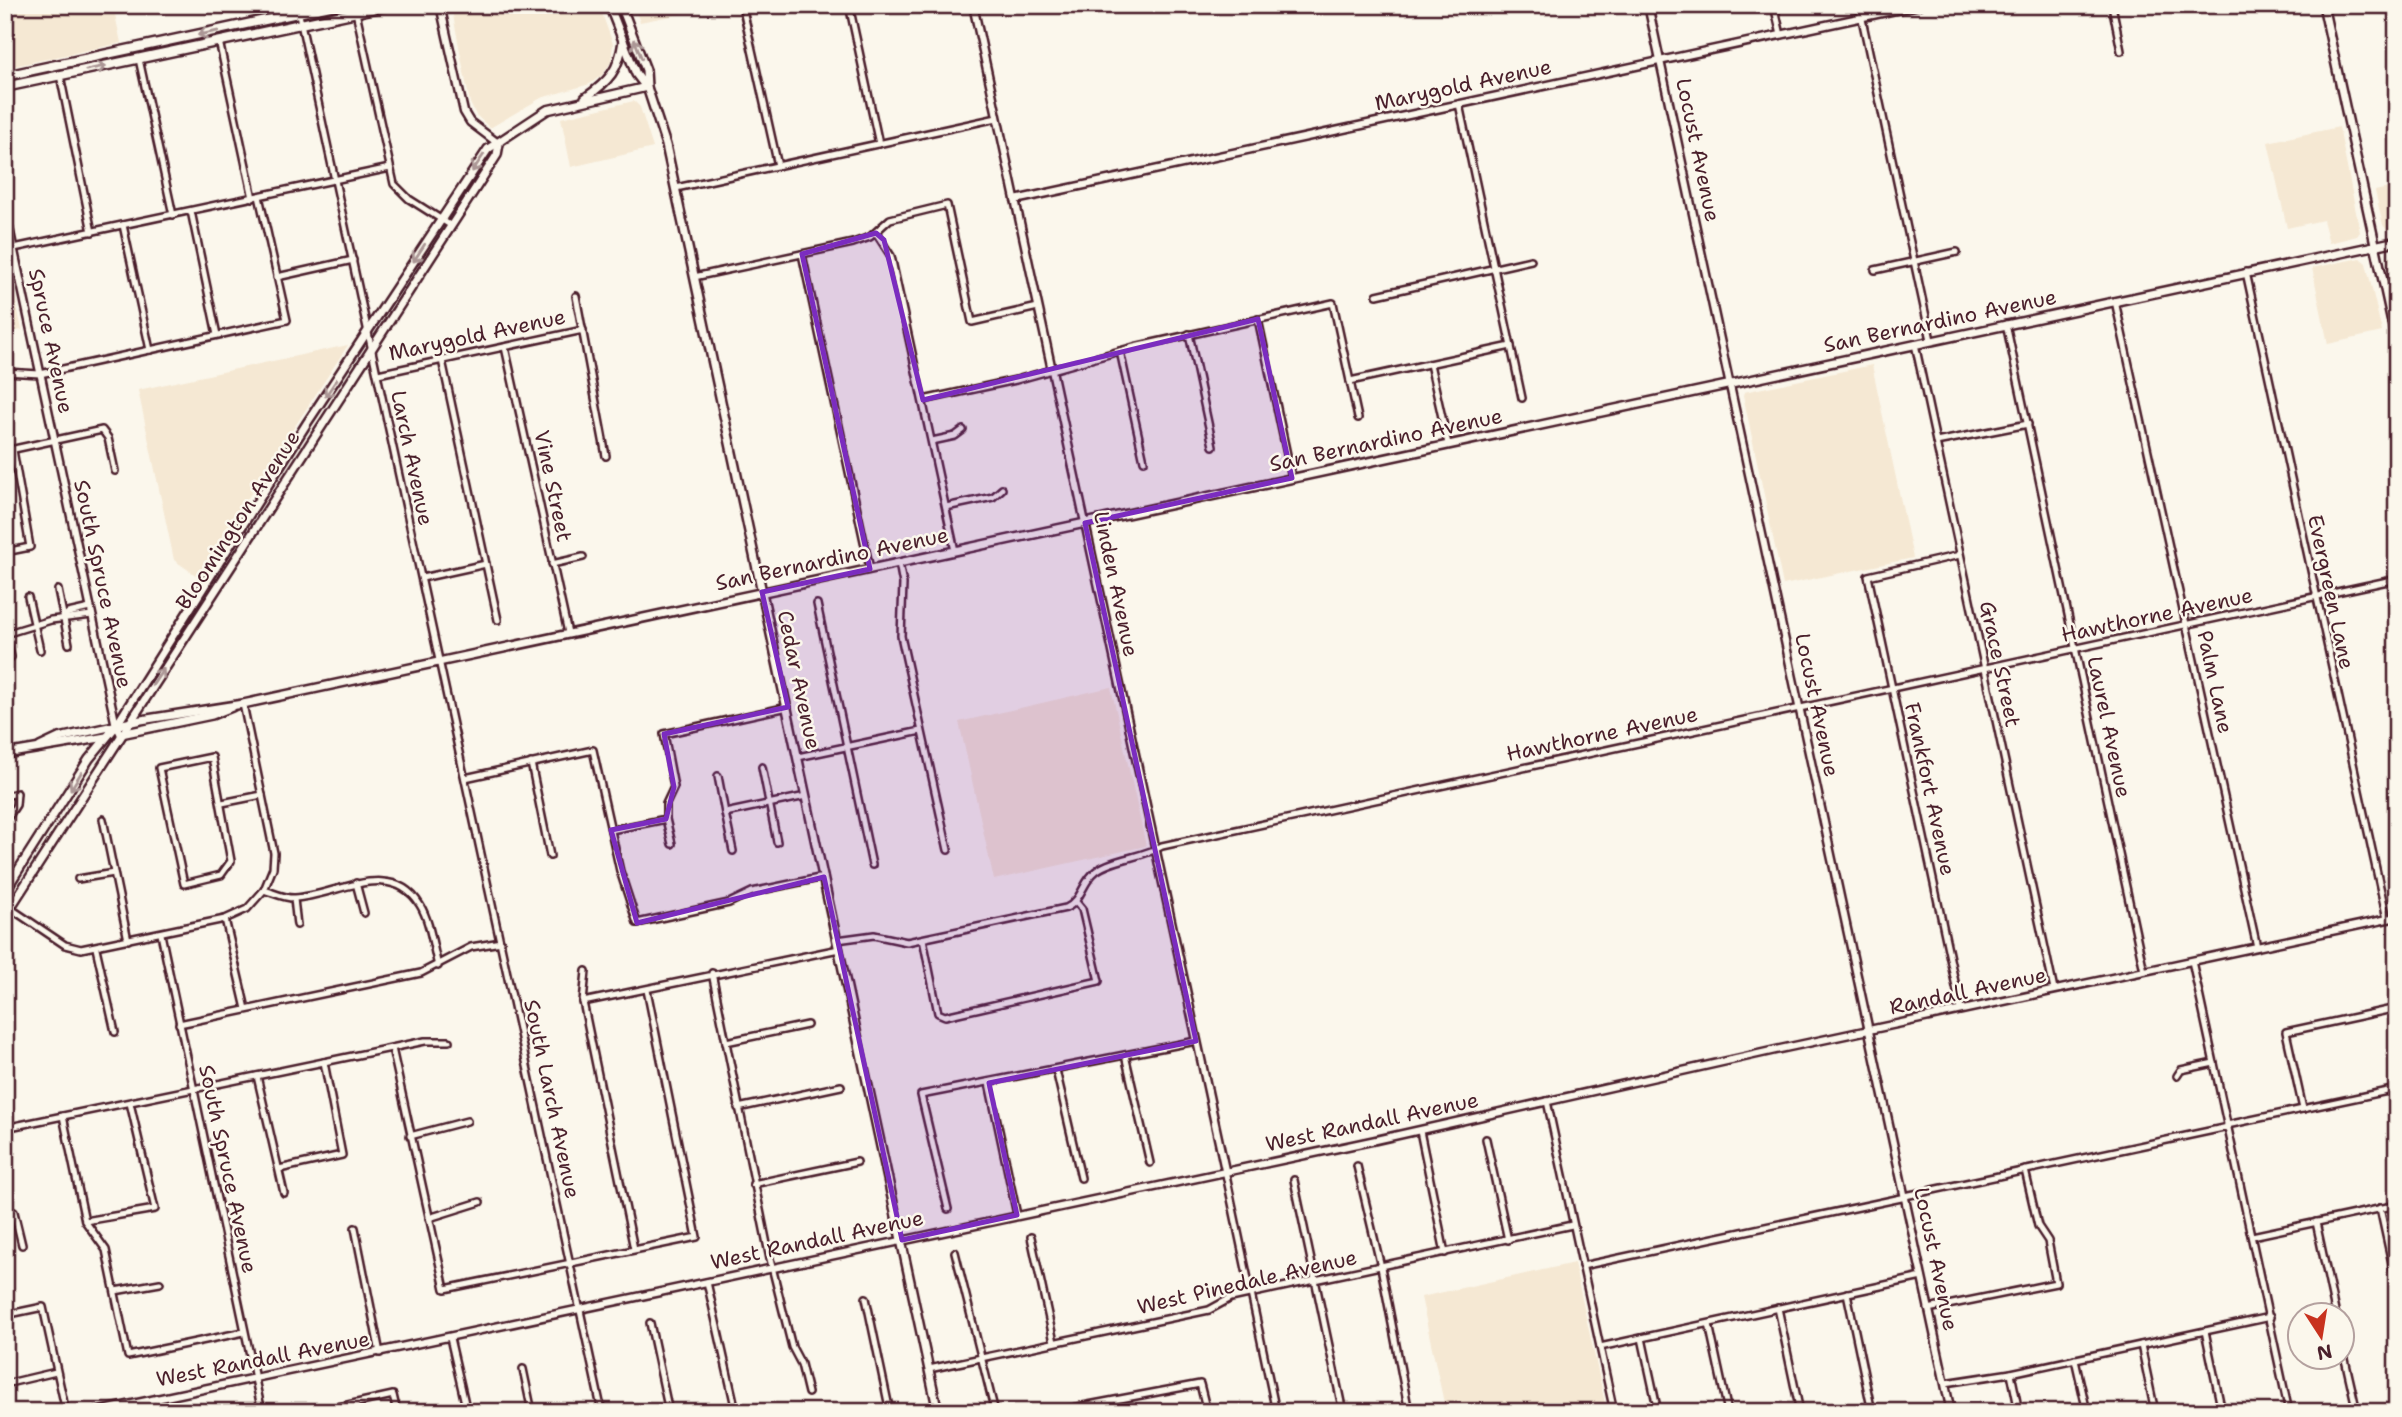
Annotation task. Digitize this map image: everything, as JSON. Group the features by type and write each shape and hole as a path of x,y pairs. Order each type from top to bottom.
{"main road":[{"path":"5,76 298,9 335,5"},
{"path":"5,87 390,5"},
{"name":"Cedar Avenue","path":"609,5 636,75 647,87"},
{"name":"Cedar Avenue","path":"621,5 646,70 647,87 666,145 676,188 938,1412"},
{"path":"2323,5 2397,345"},
{"path":"582,100 612,76 620,58 623,40"},
{"name":"Bloomington Avenue","path":"5,891 89,759 116,726 275,473 488,149 499,144 534,117 582,100 647,87"},
{"name":"Bloomington Avenue","path":"5,916 497,155 499,144"},
{"name":"San Bernardino Avenue","path":"243,704 2397,241"},
{"path":"275,473 286,480"},
{"path":"214,591 211,585 226,554"},
{"path":"144,699 148,712 155,717"},
{"path":"40,747 59,738 155,717 243,704"},
{"path":"5,754 212,715 243,704"},
{"path":"79,742 87,749 89,759"}],"street":[{"path":"440,5 464,112 470,122 499,144"},
{"path":"742,5 778,166"},
{"path":"849,5 880,144"},
{"name":"Linden Avenue","path":"973,5 1225,1170"},
{"name":"Locust Avenue","path":"1648,5 1951,1412"},
{"path":"1774,5 1781,35"},
{"path":"1859,5 1931,340"},
{"name":"Marygold Avenue","path":"1015,200 1919,5"},
{"path":"2112,5 2121,51"},
{"name":"Larch Avenue","path":"298,9 469,794"},
{"path":"356,12 394,184 403,194 450,225"},
{"path":"5,372 40,374 287,320 219,41"},
{"path":"139,59 173,215"},
{"path":"61,75 92,232"},
{"path":"1458,104 1522,398"},
{"path":"676,188 997,118"},
{"path":"14,248 390,168"},
{"path":"694,277 853,243 876,233 885,223 899,215 947,205 972,322 1038,307"},
{"name":"Spruce Avenue","path":"5,209 54,440"},
{"path":"191,211 217,335"},
{"path":"123,225 150,350"},
{"path":"876,233 891,256 955,551"},
{"path":"1875,270 1957,252"},
{"path":"802,254 870,569"},
{"path":"277,277 353,260"},
{"path":"1377,295 1531,260"},
{"name":"Evergreen Lane","path":"2246,272 2387,919"},
{"path":"576,296 606,456"},
{"name":"Palm Lane","path":"2115,301 2257,947"},
{"path":"923,400 1189,334 1332,303 1358,418"},
{"path":"1258,319 1292,478"},
{"name":"Laurel Avenue","path":"2006,324 2144,971"},
{"name":"Marygold Avenue","path":"378,374 583,330"},
{"path":"1189,334 1213,446"},
{"name":"Grace Street","path":"1915,344 2054,990"},
{"path":"1350,381 1511,346"},
{"name":"Vine Street","path":"505,347 568,633"},
{"path":"1120,351 1144,461"},
{"path":"442,360 498,620"},
{"path":"1430,364 1448,444"},
{"path":"1936,442 2028,424"},
{"path":"5,451 102,430 108,438 115,471"},
{"path":"932,442 955,436 963,430"},
{"name":"South Spruce Avenue","path":"54,440 116,726 121,734"},
{"path":"5,552 30,547 13,450"},
{"path":"946,507 993,497 1002,489"},
{"name":"Frankfort Avenue","path":"1960,555 1868,576 1961,1010"},
{"path":"552,564 583,557"},
{"path":"898,563 904,584 901,636 948,850"},
{"path":"422,578 486,564"},
{"name":"Hawthorne Avenue","path":"1077,903 1093,874 1103,867 1156,850 1800,707 2397,579"},
{"path":"58,590 69,644"},
{"path":"28,597 40,650"},
{"path":"817,604 872,865"},
{"path":"11,657 6,634 35,624 63,618 70,620 91,612"},
{"path":"10,908 65,945 96,948 225,919 247,909 264,890 274,856 243,704"},
{"path":"672,844 666,819 666,804 674,787 664,734 788,707"},
{"path":"798,757 921,731"},
{"path":"465,778 593,750 611,831 637,923 729,904 751,892 824,877"},
{"path":"212,757 222,803 231,861 226,871 215,878 184,884 159,768 212,757"},
{"path":"531,763 550,856"},
{"path":"762,767 778,842"},
{"path":"718,776 733,851"},
{"path":"5,796 17,793 16,806 5,822"},
{"name":"South Larch Avenue","path":"469,794 602,1412"},
{"path":"222,803 262,795"},
{"path":"725,813 806,796"},
{"path":"103,819 128,940"},
{"path":"611,831 666,819"},
{"path":"78,879 114,873"},
{"path":"264,890 294,899 379,880 411,893 421,906 438,967"},
{"path":"356,883 364,913"},
{"path":"294,899 297,925"},
{"path":"583,1002 647,990 838,945 862,935 874,935 901,943 1077,903 1082,909 1099,981 944,1016 938,1013 923,939"},
{"name":"Randall Avenue","path":"1547,1101 2397,916"},
{"path":"225,919 246,1009"},
{"name":"South Spruce Avenue","path":"160,934 262,1412"},
{"path":"179,1024 438,967 471,947 501,942"},
{"path":"96,948 115,1032"},
{"path":"2192,961 2289,1412"},
{"path":"586,971 583,1002 634,1248"},
{"path":"712,974 753,1184 792,1347 801,1364 808,1393"},
{"path":"392,1048 445,1289 697,1237 647,990"},
{"path":"2303,1109 2286,1032 2397,1008"},
{"path":"726,1042 807,1025"},
{"path":"5,1128 425,1041 449,1041"},
{"path":"947,1209 921,1096 1195,1041"},
{"path":"1125,1055 1150,1163"},
{"path":"279,1169 342,1155 324,1062"},
{"path":"2177,1076 2181,1070 2214,1063"},
{"path":"1056,1070 1081,1178"},
{"path":"257,1076 284,1193"},
{"path":"989,1083 1017,1215"},
{"path":"738,1108 841,1086"},
{"path":"1583,1266 2397,1089"},
{"path":"1547,1101 1614,1412"},
{"name":"West Randall Avenue","path":"95,1412 1225,1170 1420,1131 1547,1101"},
{"path":"85,1221 155,1209 130,1103"},
{"path":"63,1116 85,1221 106,1250 128,1356 244,1332"},
{"path":"410,1136 467,1121"},
{"path":"1420,1131 1445,1253"},
{"path":"1486,1139 1508,1240"},
{"path":"753,1184 857,1162"},
{"path":"1357,1167 1381,1267 1409,1412"},
{"path":"1225,1170 1276,1412"},
{"path":"1928,1309 2056,1283 2048,1241 2038,1226 2025,1170"},
{"path":"1294,1180 1343,1412"},
{"path":"429,1218 480,1202"},
{"path":"2252,1236 2397,1205"},
{"path":"2380,1208 2397,1286"},
{"path":"5,1214 14,1212 22,1245"},
{"path":"2316,1222 2333,1302"},
{"name":"West Pinedale Avenue","path":"929,1368 1209,1310 1231,1298 1572,1225"},
{"path":"355,1228 380,1353"},
{"path":"1031,1237 1054,1342"},
{"path":"955,1252 995,1412"},
{"path":"1600,1347 1922,1277"},
{"path":"707,1282 734,1411"},
{"path":"115,1290 160,1283"},
{"path":"1847,1293 1872,1412"},
{"path":"866,1298 890,1412"},
{"path":"5,1315 43,1307 66,1412"},
{"path":"1779,1308 1800,1412"},
{"path":"1945,1383 2011,1373 2270,1317"},
{"path":"650,1323 668,1412"},
{"path":"1709,1324 1728,1412"},
{"path":"2205,1331 2222,1412"},
{"path":"450,1338 467,1412"},
{"path":"1642,1338 1658,1412"},
{"path":"2141,1345 2155,1412"},
{"path":"2075,1359 2087,1412"},
{"path":"523,1369 532,1412"},
{"path":"2349,1372 2357,1412"},
{"path":"5,1384 56,1373"},
{"path":"2011,1373 2019,1412"},
{"path":"1051,1412 1200,1384 1207,1412"},
{"path":"316,1412 393,1395 397,1412"},
{"path":"158,1398 160,1412"}],"highlighted area":[{"path":"876,233 884,240 923,400 1258,319 1292,478 1085,523 1196,1041 989,1083 1017,1215 902,1240 824,877 637,923 611,830 666,819 674,787 664,734 788,707 762,592 870,569 802,254"}],"shaded area":[{"path":"5,5 113,5 121,43 5,68"},
{"path":"451,5 599,5 613,44 611,62 603,74 590,84 541,98 490,128 476,115 470,103"},
{"path":"633,5 689,5 691,12 640,22"},
{"path":"634,101 640,107 653,148 571,167 561,118"},
{"path":"2339,127 2360,232 2357,236 2329,243 2323,220 2287,228 2268,142"},
{"path":"2397,186 2397,228 2387,230 2383,225 2375,191"},
{"path":"5,250 22,330 5,333"},
{"path":"2393,251 2397,251 2397,296 2389,259"},
{"path":"2360,258 2366,263 2382,332 2328,344 2312,268"},
{"path":"348,345 197,576 174,560 138,390"},
{"path":"1872,365 1913,558 1783,585 1744,392"},
{"path":"1111,687 1146,846 994,880 959,722"},
{"path":"1574,1263 1607,1412 1446,1412 1421,1297"}]}
